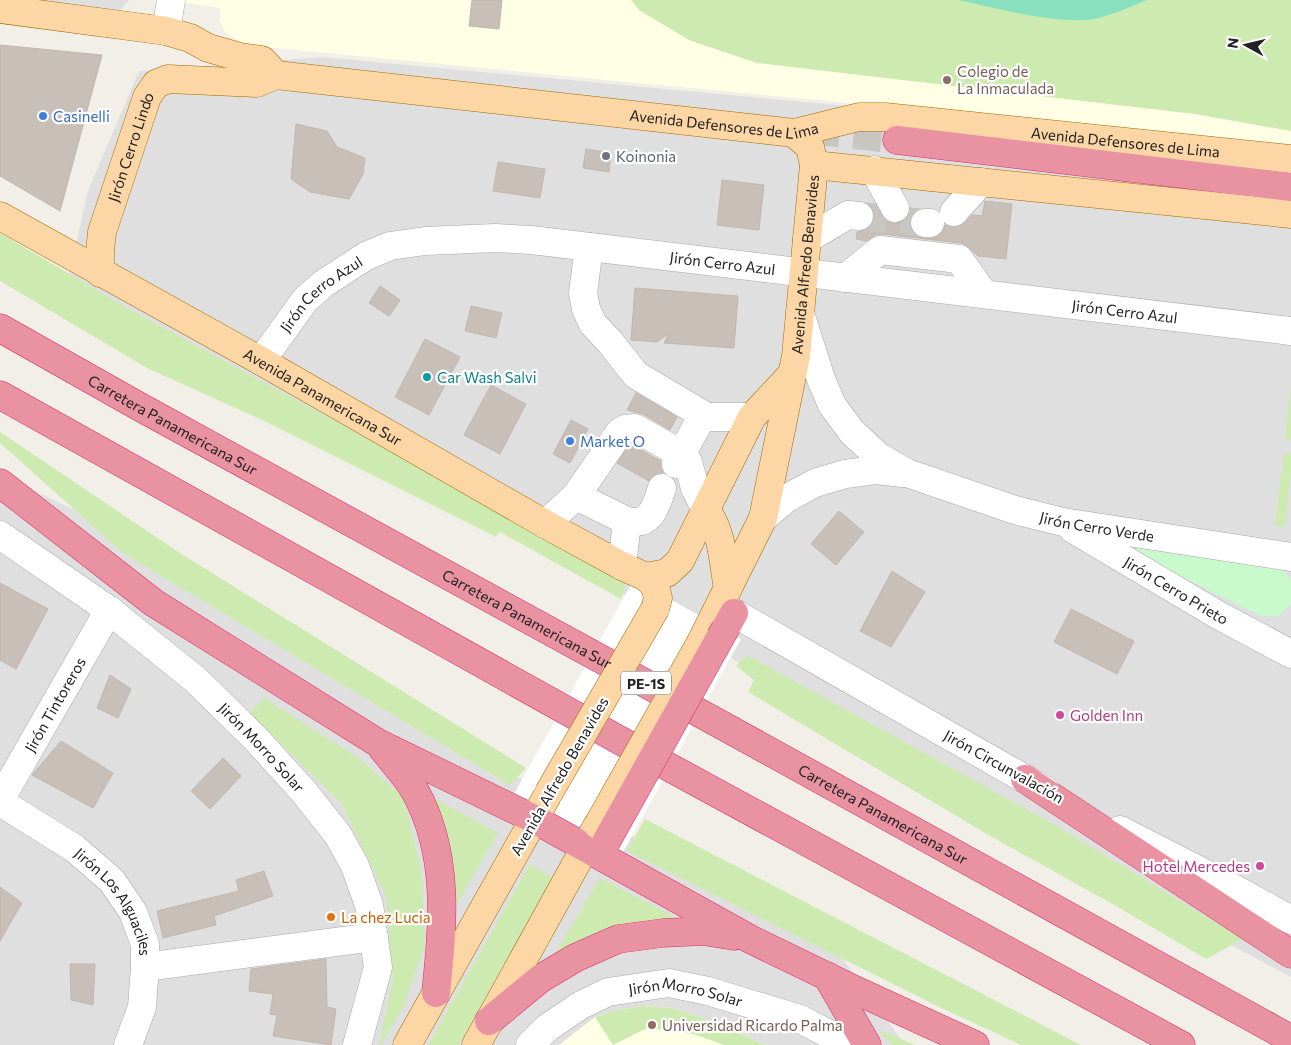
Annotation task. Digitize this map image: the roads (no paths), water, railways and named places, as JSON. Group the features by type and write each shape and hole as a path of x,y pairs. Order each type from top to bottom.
{"highway":[{"path":"897,140 1291,187"},
{"name":"Carretera Panamericana Sur","path":"0,328 1291,1039"},
{"path":"0,395 621,741 1181,1045"},
{"path":"0,483 154,604 378,743 534,820 597,843 750,938 975,1045"},
{"path":"597,843 727,609"},
{"path":"378,743 414,790 435,838 442,888 441,943 436,993"},
{"path":"1025,779 1291,954"},
{"path":"489,1021 540,979 575,958 618,938 703,931 750,938"},
{"path":"827,976 868,1045"}],"main road":[{"path":"0,9 166,31 190,38 208,48 240,57 262,60 276,75"},
{"name":"Avenida Defensores de Lima","path":"276,75 794,133 859,118 885,117 1291,159"},
{"name":"Jirón Cerro Lindo","path":"100,273 102,232 147,97 156,84 168,80 257,83 276,75"},
{"name":"Avenida Alfredo Benavides","path":"476,1045 597,843 701,642 727,609 763,518 796,356 814,165 810,147 794,133"},
{"path":"814,165 1291,214"},
{"name":"Avenida Panamericana Sur","path":"0,216 261,361 545,524 634,571"},
{"name":"Avenida Alfredo Benavides","path":"634,571 667,573 680,562 752,417 792,374"},
{"path":"706,510 712,518 722,542 727,609"},
{"name":"Avenida Alfredo Benavides","path":"407,1045 548,794 655,609 658,598 654,586 634,571"}],"street":[{"path":"166,31 171,0"},
{"path":"874,170 895,208"},
{"path":"936,219 981,182"},
{"path":"807,239 848,215 859,216"},
{"name":"Jirón Cerro Azul","path":"261,361 305,300 344,270 366,256 390,246 425,241 495,238 530,240 1291,331"},
{"path":"589,247 583,293 586,309 593,324 636,375 708,417"},
{"name":"Jirón Cerro Verde","path":"800,313 821,379 832,405 852,432 879,457 907,473 1015,510 1063,522 1291,557"},
{"path":"678,459 699,422 708,417 752,417"},
{"path":"545,524 576,496 619,433 625,429 635,428 678,459 688,462 695,488 706,510"},
{"name":"Jirón Cerro Verde","path":"763,518 787,498 815,483 845,474 876,470 907,473"},
{"path":"576,496 627,521 634,522 643,520 653,513 662,488"},
{"path":"627,521 634,571"},
{"name":"Jirón Cerro Prieto","path":"1063,522 1218,615 1291,654"},
{"name":"Jirón Morro Solar","path":"0,535 109,610 196,680 256,739 304,792 338,835 354,866 369,905 378,967 357,1045"},
{"name":"Jirón Circunvalación","path":"727,609 1025,779 1114,827 1235,888 1291,920"},
{"name":"Jirón Tintoreros","path":"0,801 109,610"},
{"name":"Jirón Los Alguaciles","path":"0,801 74,848 112,881 133,912 145,944 145,967 142,1007 128,1045"},
{"path":"145,967 374,937"},
{"name":"Jirón Morro Solar","path":"530,1045 547,1028 581,1005 608,992 669,983 708,991 792,1017 850,1045"}],"tunnel":[{"path":"812,130 897,140"},
{"path":"859,216 925,223"}],"place":[{"name":"Colegio de La Inmaculada","path":"947,80"},
{"name":"Casinelli","path":"43,116"},
{"name":"Koinonia","path":"606,156"},
{"name":"Car Wash Salvi","path":"427,377"},
{"name":"Market O","path":"570,441"},
{"name":"Golden Inn","path":"1060,715"},
{"name":"Hotel Mercedes","path":"1260,866"},
{"name":"La chez Lucia","path":"331,917"},
{"name":"Universidad Ricardo Palma","path":"652,1025"}]}
